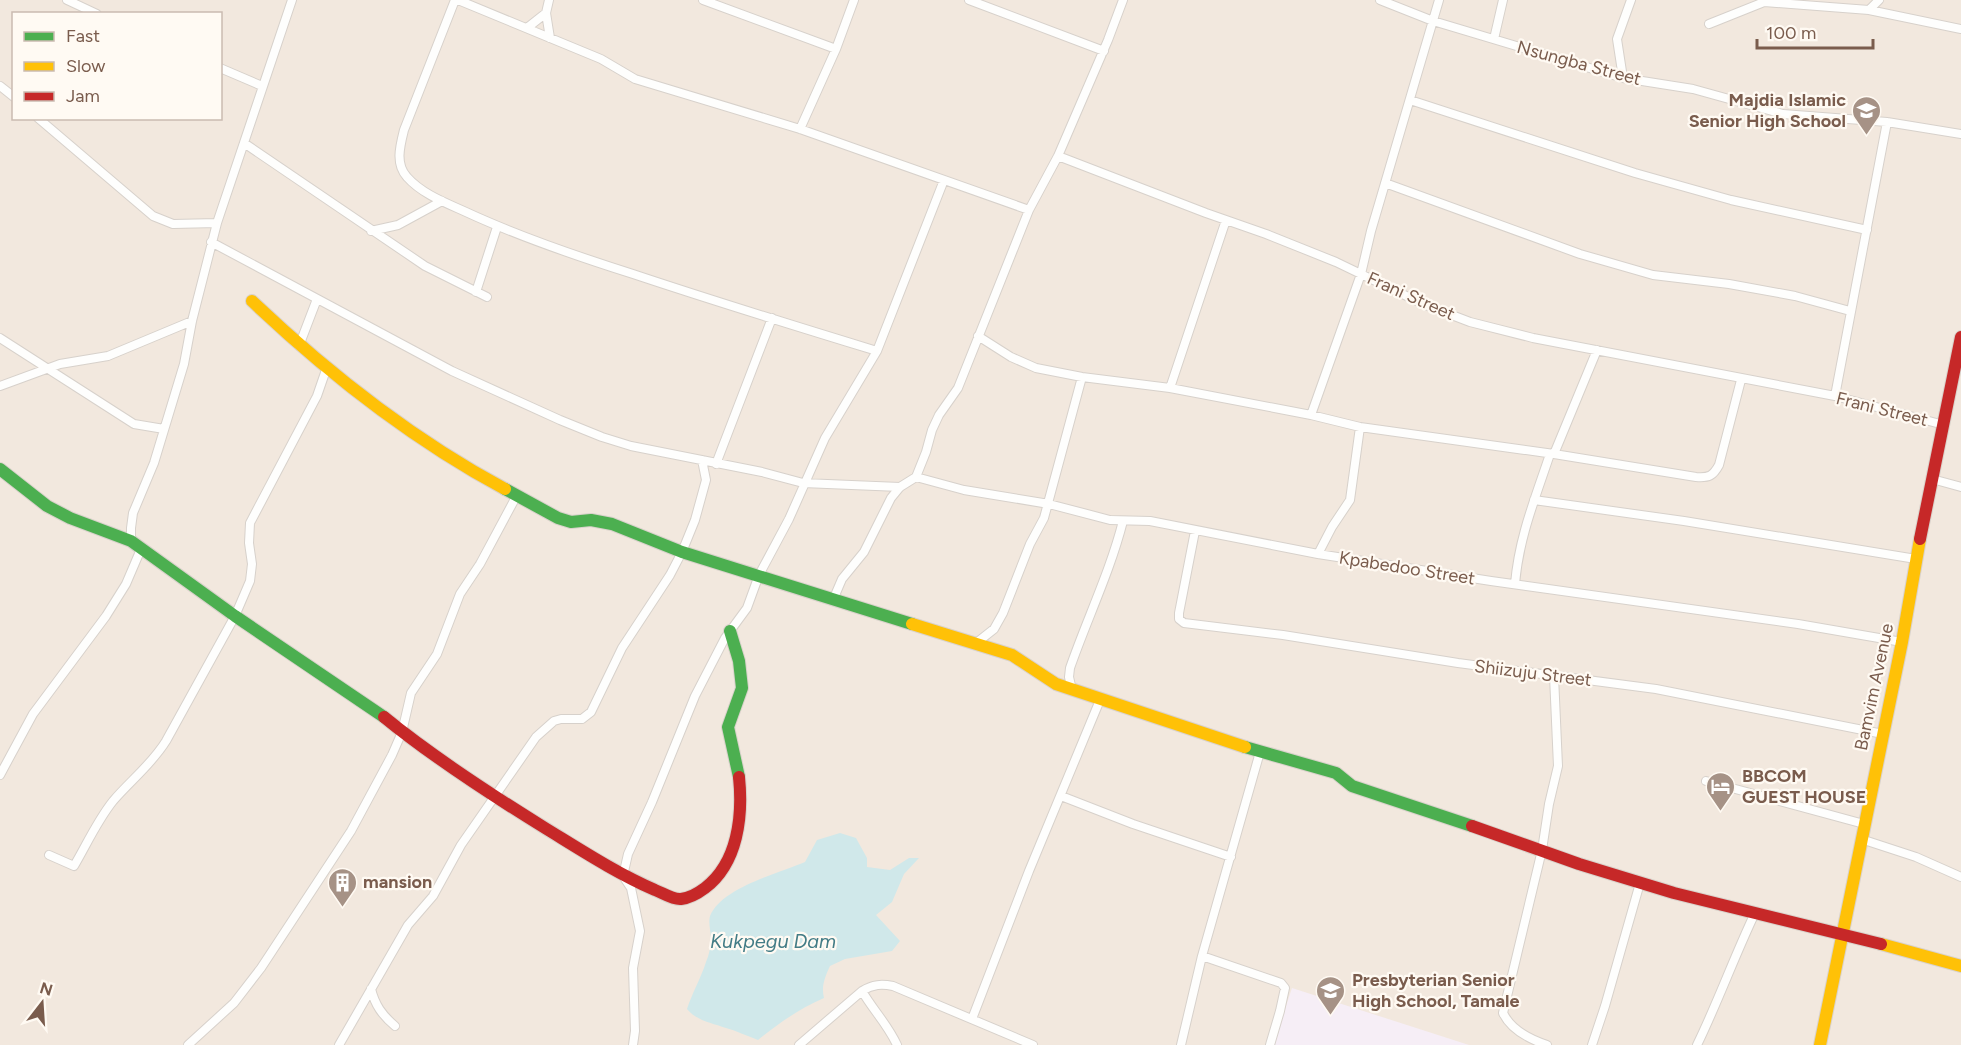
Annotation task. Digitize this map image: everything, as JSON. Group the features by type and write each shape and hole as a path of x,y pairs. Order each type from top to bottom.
{"street":[{"path":"67,0 93,12"},
{"path":"131,541 133,513 154,463 184,364 211,242 292,0"},
{"path":"877,351 614,268 497,227 442,201 409,179 403,172 400,152 404,130 456,0 601,59 635,79 800,129 1029,210"},
{"path":"549,0 546,13 550,38"},
{"path":"703,0 836,49"},
{"path":"800,129 836,49 854,0"},
{"path":"969,0 1104,51"},
{"path":"833,600 842,579 859,559 885,508 900,487 916,477 932,430 939,415 958,388 1029,210 1058,156 1104,51 1123,0"},
{"name":"Nsungba Street","path":"1380,0 1434,21 1623,78 1693,89 1783,114 1887,122 1961,134"},
{"path":"1311,415 1361,274 1371,231 1439,0"},
{"path":"1494,39 1503,0"},
{"path":"1623,78 1617,39 1631,0"},
{"path":"1869,10 1879,0"},
{"path":"1709,24 1764,1 1869,10 1961,29"},
{"path":"527,28 546,13"},
{"path":"222,69 262,86"},
{"path":"0,86 12,95"},
{"path":"1410,100 1635,173 1731,200 1867,230"},
{"path":"40,120 153,216 173,224 217,223"},
{"path":"1835,396 1887,122"},
{"path":"244,143 425,266 487,297"},
{"name":"Frani Street","path":"1058,156 1266,234 1361,274 1423,304 1470,322 1533,338 1742,380 1835,396 1944,425"},
{"path":"633,1045 633,968 640,931 631,888 623,876 628,854 695,696 729,631 747,608 759,575 789,519 803,483 825,438 877,351 944,180"},
{"path":"1385,183 1580,254 1632,269 1795,296 1850,311"},
{"path":"371,231 398,225 442,201"},
{"path":"1170,388 1226,220"},
{"path":"476,292 497,227"},
{"path":"211,242 452,371 560,420 631,446 762,472 803,483 900,487"},
{"path":"299,346 317,299"},
{"path":"252,301 299,346 440,452 558,518 571,522 591,520 612,524 682,552 1020,658 1033,666 1049,681 1072,690 1260,752 1336,773 1352,786 1368,792 1640,883 1961,966"},
{"path":"339,1045 408,925 433,896 461,845 543,729 557,720 582,719 591,712 622,648 670,575 682,552 706,480 719,464 772,318"},
{"path":"0,386 45,369 108,356 192,321"},
{"path":"978,336 1011,357 1028,364 1082,377 1170,388 1311,415 1360,427 1696,477 1707,477 1714,474 1719,465 1742,380"},
{"name":"Bamvim Avenue","path":"1821,1045 1841,934 1902,642 1916,560 1961,337"},
{"path":"0,338 134,424 164,429"},
{"path":"1515,584 1517,556 1534,500 1597,350"},
{"path":"49,855 74,866 102,816 166,741 235,616 250,581 252,564 249,543 250,523 317,396 327,367"},
{"path":"975,644 994,629 1003,613 1030,544 1049,504 1082,377"},
{"path":"1318,554 1350,500 1360,427"},
{"path":"702,460 706,480"},
{"path":"0,469 47,506 70,518 131,541 235,616 379,713 402,732 495,797 623,876 678,900 694,896 717,879 737,835 741,802 739,777 728,727 742,688 739,661 729,631"},
{"name":"Kpabedoo Street","path":"916,477 964,490 1049,504 1110,520 1149,521 1318,554 1798,624 1902,642"},
{"path":"1932,479 1961,487"},
{"path":"188,1045 234,1003 261,968 351,831 402,732 411,693 437,654 459,594 480,564 517,495"},
{"path":"1534,500 1696,523 1916,560"},
{"path":"1072,690 1070,669 1116,546 1123,521"},
{"name":"Shiizuju Street","path":"1194,531 1179,613 1182,622 1283,635 1458,663 1656,689 1883,734"},
{"path":"0,775 33,714 106,616 126,584 141,549"},
{"path":"1547,1045 1535,1041 1514,1028 1503,1013 1542,850 1558,766 1554,676"},
{"path":"972,1018 1025,881 1100,700"},
{"path":"1181,1045 1202,956 1260,752"},
{"path":"1706,781 1864,824"},
{"path":"1061,796 1151,831 1231,857"},
{"path":"1861,839 1916,857 1961,877"},
{"path":"1592,1045 1640,883"},
{"path":"1697,1045 1755,913"},
{"path":"1202,956 1281,983 1285,988 1270,1045"},
{"path":"799,1045 862,991 877,985 893,986 1034,1045"},
{"path":"371,989 380,1011 395,1026"},
{"path":"862,991 870,1005 880,1014 897,1045"}],"shaded area":[{"path":"0,0 1961,0 1961,1045 0,1045"},
{"name":"Presbyterian Senior High School, Tamale","path":"1292,988 1469,1045 1273,1045"}],"water":[{"name":"Kukpegu Dam","path":"840,833 856,838 867,858 867,867 890,870 909,858 919,858 904,874 892,902 876,915 900,941 892,951 845,959 830,966 823,986 824,998 790,1017 758,1040 705,1021 691,1013 687,1009 709,953 711,939 709,919 716,906 726,897 752,883 805,862 817,840"}],"traffic: fast":[{"path":"0,469 47,506 70,518 131,541 235,616 384,717"},
{"path":"505,489 558,518 571,522 591,520 612,524 682,552 912,624"},
{"path":"730,631 739,661 742,688 728,727 739,777"},
{"path":"1245,747 1336,773 1352,786 1472,826"}],"traffic: slow":[{"path":"252,301 341,379 404,427 505,489"},
{"path":"1820,1045 1902,642 1920,539"},
{"path":"912,624 1012,655 1056,684 1245,747"},
{"path":"1881,944 1961,966"}],"traffic: jam":[{"path":"1920,539 1961,337"},
{"path":"384,717 463,775 545,828 626,876 678,899 690,897 702,890 716,878 725,866 739,823 739,777"},
{"path":"1472,826 1579,864 1674,893 1881,944"}],"place":[{"name":"Majdia Islamic Senior High School","path":"1867,136"},
{"name":"BBCOM GUEST HOUSE","path":"1721,812"},
{"name":"mansion","path":"342,908"},
{"name":"Presbyterian Senior High School, Tamale","path":"1331,1016"}]}
